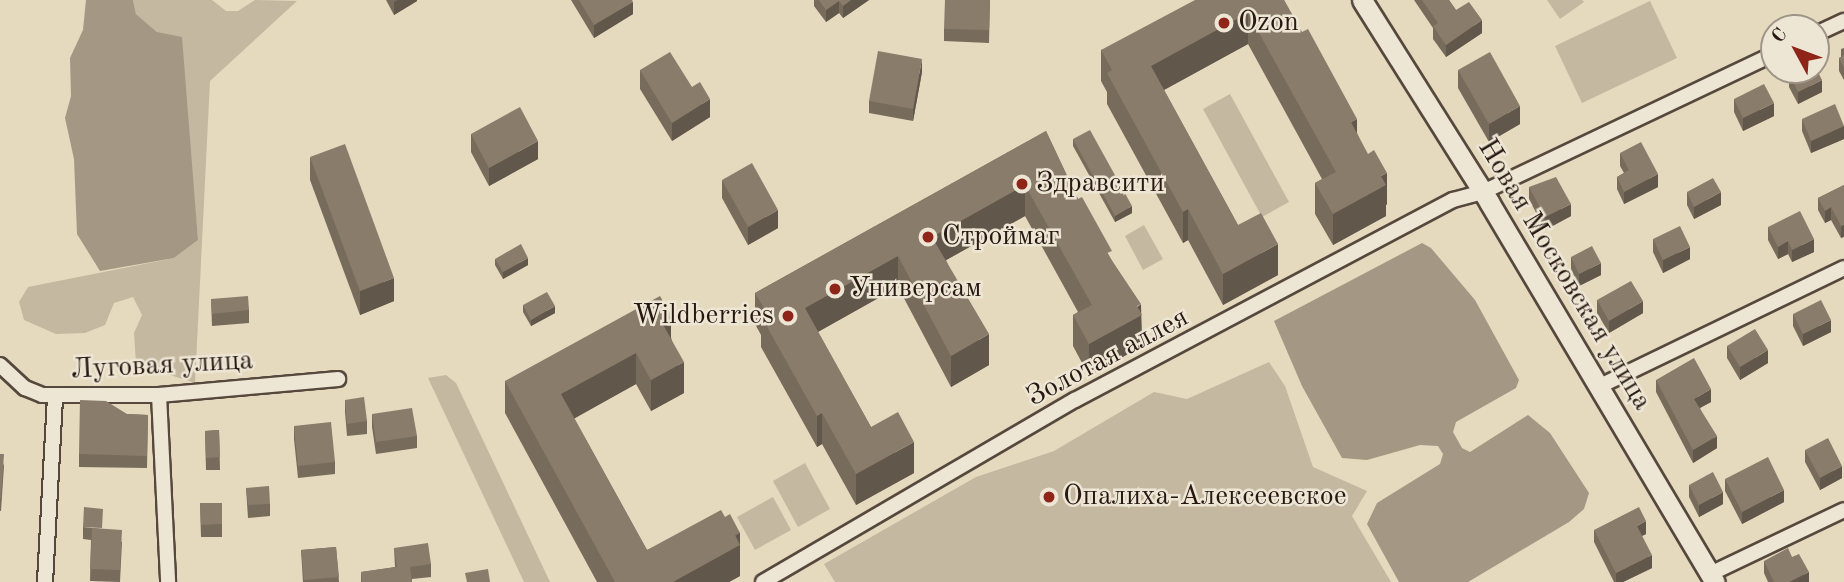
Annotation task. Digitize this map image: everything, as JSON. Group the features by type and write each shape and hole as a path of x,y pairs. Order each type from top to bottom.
{"street":[{"name":"Новая Московская улица","path":"1362,0 1483,192 1712,578"},
{"name":"Золотая аллея","path":"763,582 1075,400 1452,200 1483,192 1760,61"},
{"path":"1598,387 1844,268"},
{"name":"Луговая улица","path":"0,365 33,394 55,395 159,395 338,379"},
{"path":"45,582 55,395"},
{"path":"159,395 168,582"},
{"path":"1712,578 1844,510"}],"shaded area":[{"path":"86,0 133,0 136,14 157,32 182,37 198,240 174,258 100,271 77,234 74,159 65,118 71,96 70,58 83,30"},
{"path":"133,0 212,0 226,11 238,11 255,0 297,1 210,81 195,383 136,364 134,333 142,315 133,297 114,303 105,325 85,333 56,334 24,320 19,302 28,287 174,258 198,240 183,75 157,32 136,14"},
{"path":"1547,0 1582,0 1584,2 1560,19"},
{"path":"1650,1 1677,58 1582,103 1555,46"},
{"path":"1230,94 1289,202 1262,217 1203,109"},
{"path":"1144,225 1163,259 1143,270 1125,236"},
{"path":"1422,243 1431,248 1475,300 1519,380 1516,388 1456,422 1453,432 1462,448 1470,452 1528,415 1550,433 1589,493 1584,509 1569,522 1468,582 1399,582 1367,524 1377,503 1440,464 1443,454 1438,446 1420,445 1367,460 1342,458 1302,386 1274,321"},
{"path":"1269,362 1285,386 1313,467 1367,491 1352,516 1391,582 835,582 824,564 976,477 1054,451 1154,392 1187,399"},
{"path":"446,375 456,383 550,582 524,582 428,378"},
{"path":"805,463 830,509 798,527 773,481"},
{"path":"773,497 791,530 755,550 737,517"}],"building":[{"path":"579,0 632,0 633,2 594,25"},
{"path":"819,0 851,0 843,6 839,1 826,10"},
{"path":"945,0 990,0 989,30 944,29"},
{"path":"1195,0 1284,0 1302,32 1308,29 1357,119 1351,122 1368,154 1374,150 1387,173 1381,176 1386,185 1333,214 1315,183 1336,172 1248,13 1151,66 1238,225 1261,213 1278,244 1223,274 1188,209 1183,212 1107,73 1112,70 1101,50"},
{"path":"1422,0 1449,0 1456,10 1469,2 1482,20 1446,45 1433,26 1438,23"},
{"path":"878,51 922,59 913,109 869,101"},
{"path":"670,52 692,87 700,82 710,99 672,123 640,70"},
{"path":"1490,52 1520,106 1489,124 1458,70"},
{"path":"1844,55 1844,68 1839,58"},
{"path":"1764,84 1774,103 1743,118 1734,99"},
{"path":"1794,84 1814,84 1798,92"},
{"path":"1835,104 1844,126 1811,141 1802,119"},
{"path":"520,107 538,141 489,168 471,134"},
{"path":"1090,130 1132,206 1115,216 1073,139"},
{"path":"1046,131 1078,199 1082,197 1112,251 1107,253 1141,304 1137,306 1142,315 1089,344 1073,315 1092,305 1025,185 932,237 989,334 951,356 898,256 805,308 871,427 898,412 914,442 856,474 822,413 817,416 761,316 767,313 755,293"},
{"path":"1641,142 1658,174 1624,192 1617,177 1629,170 1620,153"},
{"path":"345,144 394,278 360,291 310,157"},
{"path":"752,163 778,210 748,227 722,180"},
{"path":"1556,177 1571,204 1545,217 1529,187"},
{"path":"1713,178 1721,192 1694,207 1687,192"},
{"path":"1844,185 1844,224 1841,226 1831,207 1825,211 1818,198"},
{"path":"1800,211 1814,239 1792,250 1788,241 1778,247 1768,227"},
{"path":"1680,226 1690,247 1663,260 1653,239"},
{"path":"521,244 528,258 503,272 495,259"},
{"path":"1592,246 1601,263 1579,274 1571,257"},
{"path":"1631,281 1643,301 1609,321 1597,300"},
{"path":"547,292 555,306 531,320 523,305"},
{"path":"248,296 249,310 212,314 211,299"},
{"path":"660,296 671,315 661,321 684,362 651,380 636,353 561,394 647,550 721,510 725,517 730,514 740,533 735,535 740,545 673,582 615,582 505,381"},
{"path":"1821,300 1831,320 1803,334 1793,314"},
{"path":"1755,329 1768,350 1740,367 1727,346"},
{"path":"1694,358 1711,389 1694,399 1717,436 1693,450 1656,380"},
{"path":"364,397 367,421 347,424 345,400"},
{"path":"80,400 106,401 127,414 148,415 147,456 79,454"},
{"path":"412,408 417,436 376,442 372,414"},
{"path":"331,422 335,462 298,466 294,426"},
{"path":"219,430 220,457 206,458 205,431"},
{"path":"1828,438 1842,466 1820,478 1805,450"},
{"path":"0,454 4,454 1,498 0,498"},
{"path":"1768,457 1784,490 1742,512 1725,479"},
{"path":"1713,472 1723,492 1699,505 1689,485"},
{"path":"269,486 270,504 248,505 246,488"},
{"path":"200,503 222,503 222,524 201,525"},
{"path":"84,507 103,509 102,528 83,527"},
{"path":"1639,507 1646,521 1637,526 1652,555 1616,573 1594,530"},
{"path":"92,528 122,530 120,570 90,569"},
{"path":"428,543 431,564 410,567 412,582 362,582 361,572 397,567 394,548"},
{"path":"336,547 339,577 304,580 301,550"},
{"path":"1788,548 1792,557 1799,554 1809,572 1789,582 1774,582 1764,561"},
{"path":"488,569 490,582 467,582 465,573"}],"place":[{"name":"Ozon","path":"1224,23"},
{"name":"Здравсити","path":"1022,184"},
{"name":"Строймаг","path":"928,237"},
{"name":"Универсам","path":"835,289"},
{"name":"Wildberries","path":"788,316"},
{"name":"Опалиха-Алексеевское","path":"1049,497"}]}
